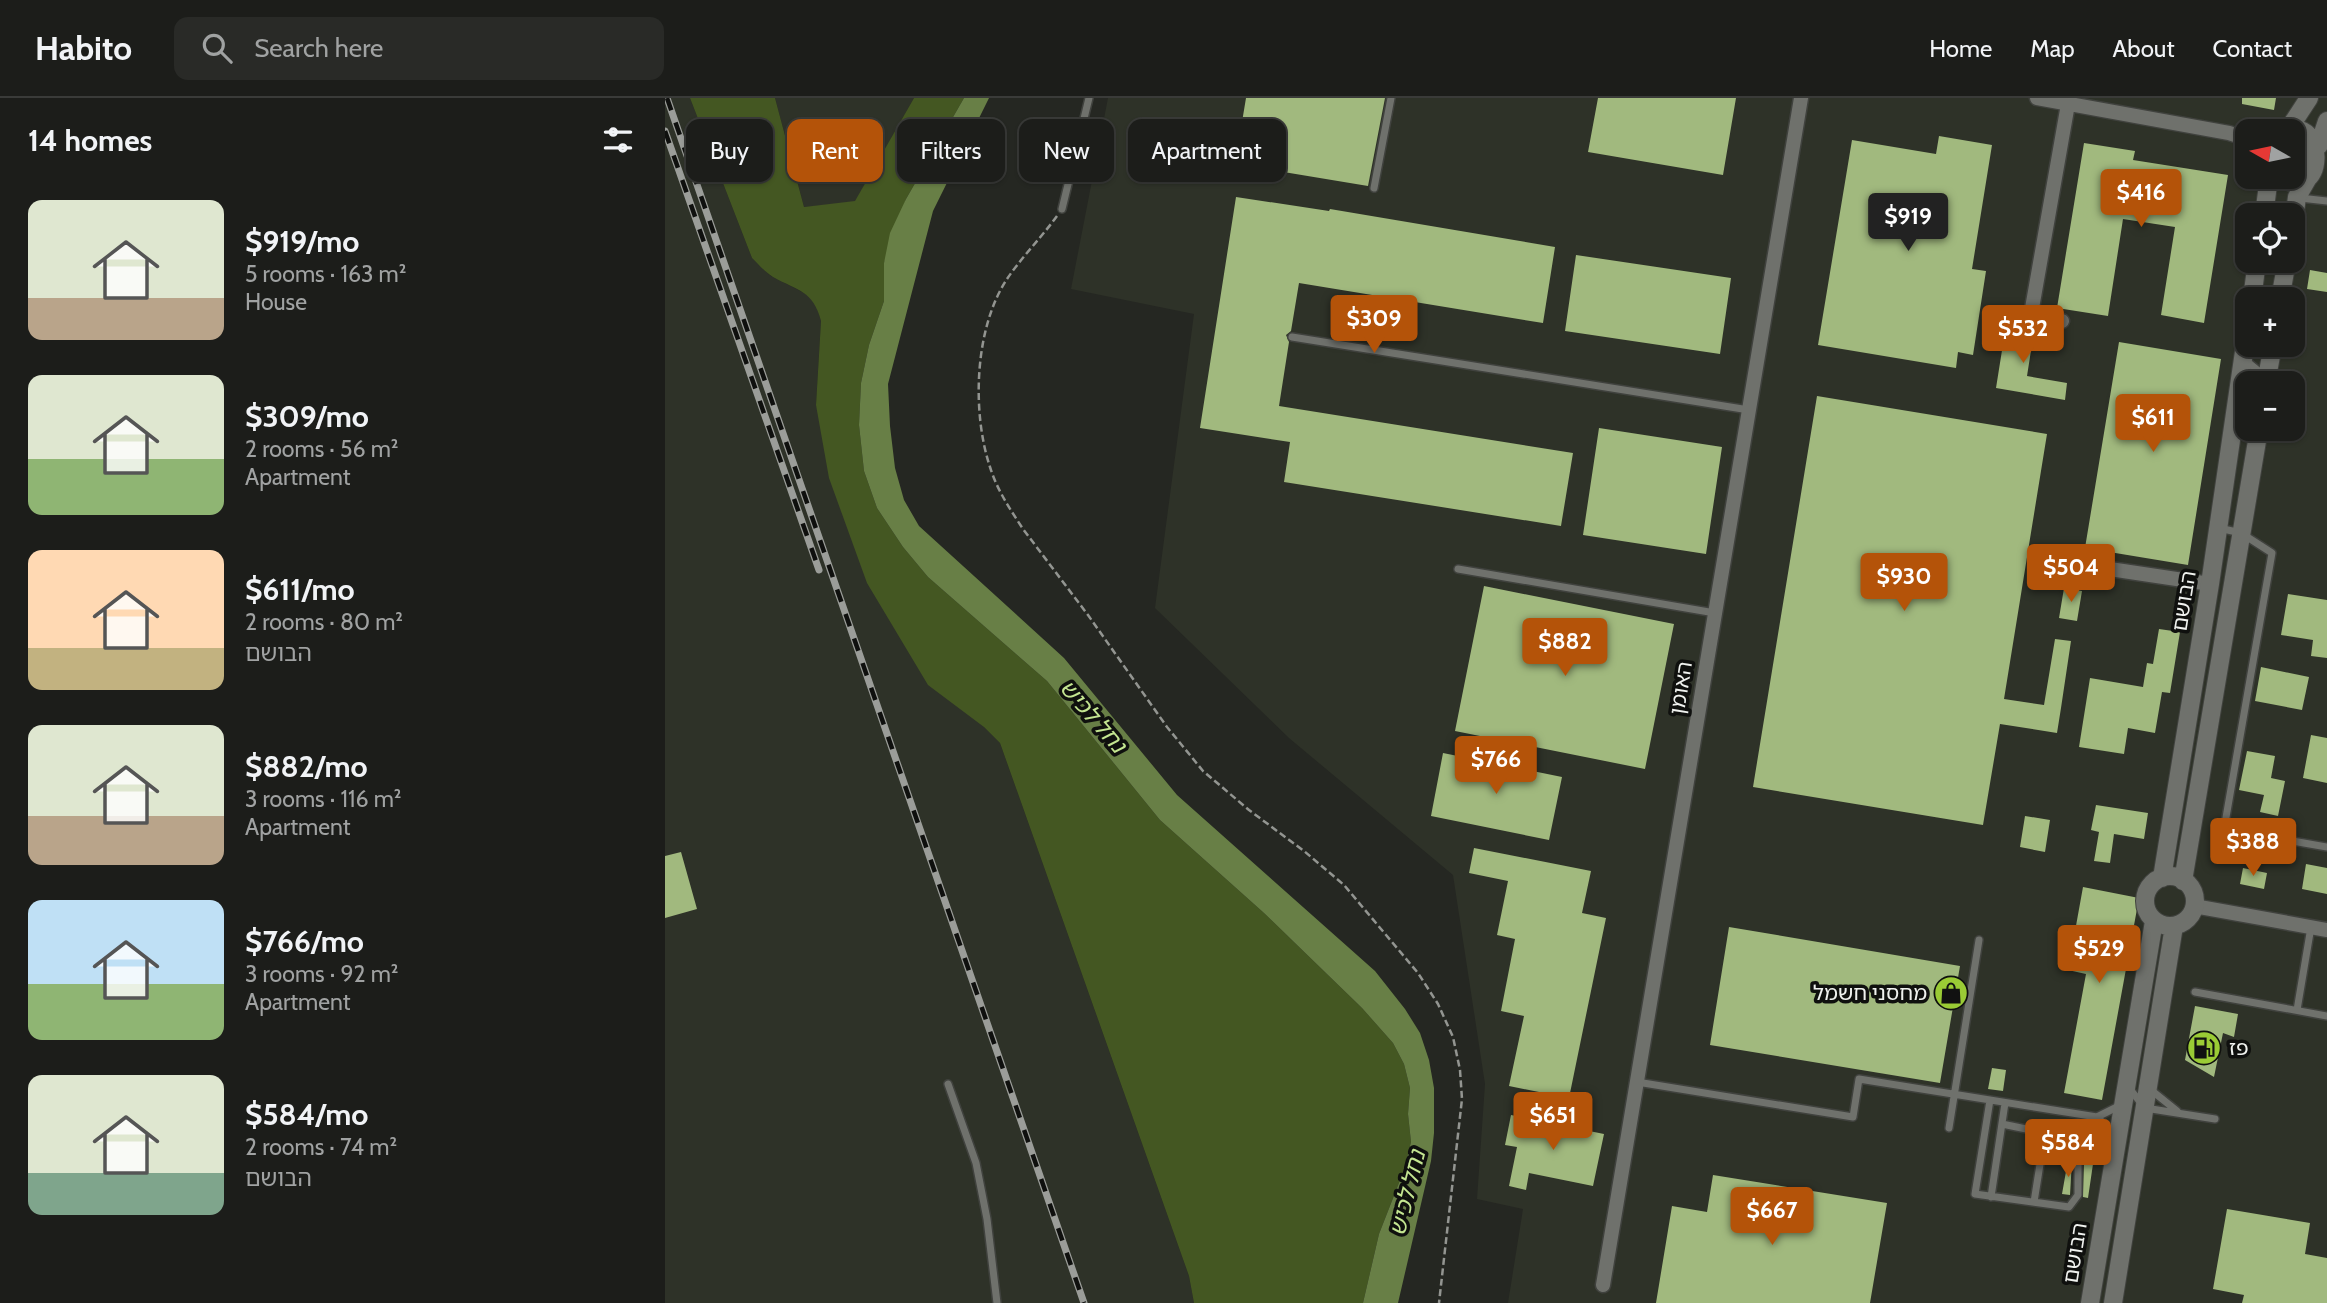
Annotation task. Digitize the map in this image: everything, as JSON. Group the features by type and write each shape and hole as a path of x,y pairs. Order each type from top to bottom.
{"street":[{"name":"האומן","path":"1603,1285 1801,98"},
{"path":"2037,98 2235,135"},
{"path":"2294,119 2309,98"},
{"path":"2062,321 2031,314 2068,104"},
{"path":"2297,203 2308,178 2319,164 2319,145 2327,121"},
{"path":"2305,132 2319,145"},
{"name":"הבושם","path":"2162,878 2210,584 2243,357"},
{"path":"2183,881 2257,441"},
{"path":"2083,565 2210,584"},
{"path":"2162,878 2177,878 2183,881 2192,892 2194,906 2187,919 2174,926 2154,921 2145,907 2145,899 2151,886 2162,878"},
{"path":"2194,906 2327,930"},
{"name":"הבושם","path":"2090,1303 2154,921"},
{"path":"2113,1303 2174,926"}],"lane":[{"path":"1062,209 1089,98"},
{"path":"1374,188 1391,98"},
{"path":"2298,198 2327,201"},
{"path":"1292,337 1749,410"},
{"path":"2246,357 2257,371"},
{"path":"2218,528 2241,533 2272,553 2224,829 2327,847"},
{"path":"1458,569 1715,613"},
{"path":"2297,1010 2311,927"},
{"path":"1949,1128 1979,940"},
{"path":"2195,992 2327,1016"},
{"path":"1637,1082 1853,1117 1859,1079 2097,1117 2118,1138"},
{"path":"948,1084 976,1163 987,1219 997,1303"},
{"path":"2126,1084 2145,1108 2215,1119"},
{"path":"2148,1087 2180,1114"},
{"path":"1990,1100 1975,1194 2069,1207 2078,1195 2078,1147 2045,1133 2002,1124"},
{"path":"1991,1196 2005,1102"},
{"path":"2097,1117 2123,1104"},
{"path":"2034,1202 2045,1133"}],"path":[{"path":"1062,209 1006,280 983,341 978,381 978,412 990,468 1002,496 1023,529 1185,750 1219,786 1344,885 1418,973 1438,1004 1453,1037 1460,1070 1462,1099 1439,1303"}],"shaded area":[{"path":"665,98 690,98 698,119 686,119 686,182 723,182 752,258 771,276 810,296 817,307 821,321 816,405 984,727 1000,743 1189,1276 1194,1303 665,1303"},
{"path":"690,98 775,98 787,143 787,182 797,182 804,207 855,201 866,182 883,182 883,152 897,128 897,182 916,182 906,199 884,263 884,301 869,345 861,383 859,425 864,471 877,508 903,547 928,577 1047,681 1160,820 1264,913 1362,1008 1393,1043 1404,1064 1410,1088 1408,1114 1411,1142 1404,1170 1379,1234 1363,1303 1194,1303 1189,1276 1000,743 984,727 928,685 867,583 829,478 816,405 821,321 818,311 809,297 773,277 752,258 723,182 773,182 773,119 698,119"},
{"path":"775,98 914,98 902,119 897,119 897,128 883,153 883,119 787,119 787,143"},
{"path":"914,98 964,98 952,119 902,119"},
{"path":"1108,98 2327,98 2327,1303 1508,1303 1523,1209 1477,1199 1485,1084 1453,875 1289,738 1155,608 1194,314 1071,289 1092,182 1114,182 1114,119 1104,119"},
{"path":"797,182 866,182 855,202 804,207"}],"water":[{"path":"964,98 989,98 979,119 952,119"},
{"name":"נחל לכיש","path":"916,182 947,182 933,211 888,384 895,468 904,500 919,526 1064,658 1177,795 1375,971 1420,1033 1434,1088 1434,1133 1431,1161 1398,1303 1363,1303 1379,1234 1404,1170 1411,1142 1408,1114 1410,1088 1404,1064 1393,1043 1362,1008 1264,913 1160,820 1047,681 928,577 903,547 877,508 864,471 859,425 861,383 869,345 884,301 884,263 890,233"}],"building":[{"path":"1246,98 1385,98 1368,186 1286,172 1286,119 1242,119"},
{"path":"1598,98 1736,98 1723,175 1588,152"},
{"path":"2242,98 2276,98 2274,110 2242,104"},
{"path":"1939,136 1992,145 1972,269 1986,271 1973,355 1958,352 1956,368 1818,345 1852,140 1936,154"},
{"path":"2084,143 2135,151 2133,160 2228,175 2204,323 2161,315 2175,227 2123,219 2108,316 2057,308"},
{"path":"1236,197 1329,211 1330,209 1555,247 1543,323 1299,283 1291,331 1286,335 1289,342 1279,406 1573,453 1561,526 1284,482 1290,442 1200,428"},
{"path":"1576,255 1731,278 1720,354 1565,331"},
{"path":"2310,270 2327,273 2327,292 2307,289"},
{"path":"2007,319 2035,325 2027,376 2067,383 2065,400 1996,388"},
{"path":"2119,342 2221,359 2188,565 2085,548"},
{"path":"1817,396 2047,434 2004,699 2044,705 2055,639 2071,641 2057,733 2000,724 1983,825 1753,787"},
{"path":"1599,428 1722,447 1706,554 1583,535"},
{"path":"1484,586 1674,624 1645,769 1455,731"},
{"path":"2064,588 2082,591 2077,621 2059,618"},
{"path":"2288,594 2327,600 2327,658 2311,656 2313,640 2281,635"},
{"path":"2159,629 2180,632 2170,693 2162,692 2155,733 2128,728 2124,754 2079,747 2090,678 2143,687 2147,663 2153,664"},
{"path":"2261,667 2309,677 2302,710 2255,701"},
{"path":"2311,735 2327,738 2327,783 2303,778"},
{"path":"2247,751 2275,756 2271,778 2285,781 2278,816 2260,812 2264,795 2239,790"},
{"path":"1443,753 1562,777 1549,840 1431,816"},
{"path":"2096,805 2148,813 2144,839 2114,834 2110,863 2094,861 2099,832 2091,830"},
{"path":"2025,816 2050,820 2045,852 2020,847"},
{"path":"1474,848 1591,871 1582,913 1606,918 1569,1098 1509,1086 1524,1016 1501,1011 1515,939 1497,935 1508,881 1469,873"},
{"path":"681,852 697,909 665,918 665,856"},
{"path":"2306,864 2327,868 2327,894 2302,889"},
{"path":"2243,868 2267,873 2264,889 2240,884"},
{"path":"2083,887 2139,898 2102,1100 2064,1093 2086,974 2068,970"},
{"path":"1729,927 1960,966 1940,1083 1710,1045"},
{"name":"פז","path":"2195,1006 2238,1014 2234,1037 2223,1033 2214,1077 2185,1060"},
{"path":"1992,1068 2006,1070 2003,1091 1988,1089"},
{"path":"1511,1115 1604,1134 1593,1186 1529,1173 1526,1190 1509,1186 1517,1147 1505,1145"},
{"path":"2068,1160 2072,1160 2070,1195 2062,1194"},
{"path":"2084,1162 2093,1164 2088,1198 2083,1197"},
{"path":"1713,1175 1887,1203 1870,1303 1656,1303 1672,1206 1707,1212"},
{"path":"2227,1209 2310,1223 2305,1254 2327,1258 2327,1303 2242,1303 2244,1295 2213,1289"}],"railway":[{"path":"667,98 1084,1303"},
{"path":"665,131 819,570"}],"place":[{"name":"מחסני חשמל","path":"1951,993"},
{"name":"פז","path":"2204,1048"}]}
